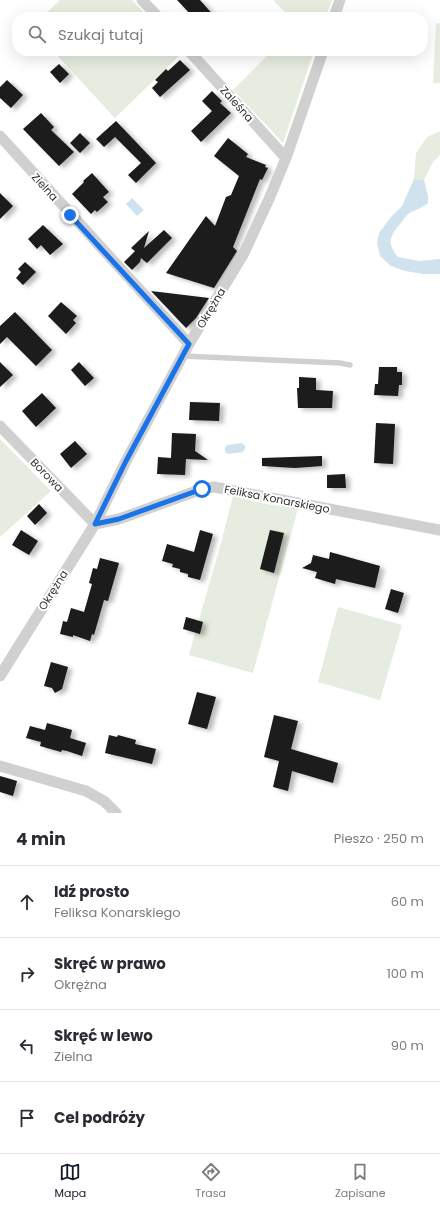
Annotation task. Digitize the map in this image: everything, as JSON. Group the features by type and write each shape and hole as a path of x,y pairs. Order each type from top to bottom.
{"street":[{"path":"142,0 153,12"},
{"path":"336,12 340,0"},
{"name":"Zaleśna","path":"194,56 286,158"},
{"name":"Okrężna","path":"0,676 95,524 126,461 189,344 243,255 286,158 321,56"},
{"name":"Zielna","path":"0,136 189,344"},
{"name":"Borowa","path":"2,431 95,524"},
{"name":"Feliksa Konarskiego","path":"95,524 119,519 202,489 214,487 440,530"},
{"path":"0,766 86,791 104,801 116,813"}],"lane":[{"path":"183,356 340,363 350,365"}],"shaded area":[{"path":"60,0 132,0 143,12 47,12"},
{"path":"273,0 332,0 328,12 285,12"},
{"path":"436,23 440,23 440,83 433,83"},
{"path":"58,56 179,56 115,118"},
{"path":"267,56 312,56 283,143 233,90"},
{"path":"440,131 440,155 433,162 424,180 414,179 416,153 427,137"},
{"path":"0,439 51,491 0,537"},
{"path":"233,496 265,504 298,508 253,673 189,655"},
{"path":"338,607 402,625 380,700 318,682"}],"water":[{"path":"414,179 424,180 428,203 411,212 407,216 392,236 392,248 398,257 419,261 440,259 440,274 423,274 405,271 391,266 380,256 377,243 379,233 391,217 402,206"},
{"path":"132,198 144,210 137,216 126,204"},
{"path":"242,443 245,446 243,452 228,454 225,452 227,445"}],"building":[{"path":"177,0 200,0 211,12 188,12"},
{"path":"180,60 190,70 160,97 152,88 158,82 155,80 166,69 168,71"},
{"path":"59,64 69,74 60,83 50,72"},
{"path":"7,80 23,95 11,108 0,98 0,87"},
{"path":"212,91 222,101 220,103 231,113 201,142 191,131 212,111 202,101"},
{"path":"41,113 54,127 51,130 74,152 59,166 23,129"},
{"path":"116,121 156,163 136,183 128,175 141,163 115,137 104,147 96,139"},
{"path":"80,133 90,143 80,153 70,143"},
{"path":"228,138 248,154 246,157 266,165 265,167 268,168 262,180 260,179 233,247 237,251 214,288 166,273 206,216 215,226 226,197 231,195 239,176 214,156"},
{"path":"92,173 109,192 103,197 108,202 97,212 95,210 91,214 72,194"},
{"path":"0,193 13,206 0,219"},
{"path":"43,225 63,244 50,255 41,245 37,249 28,239"},
{"path":"164,230 172,238 147,263 141,258 140,262 132,270 124,262 135,251 131,248 149,231 144,248"},
{"path":"25,262 36,272 23,285 16,278 21,272 18,269"},
{"path":"151,291 209,298 196,318 186,328"},
{"path":"61,302 77,316 73,320 76,323 66,334 48,316"},
{"path":"15,312 52,350 36,366 7,337 0,344 0,326"},
{"path":"0,362 13,375 0,387"},
{"path":"79,362 94,378 85,386 71,370"},
{"path":"379,367 397,367 397,372 402,372 402,385 399,385 398,396 374,395 375,384 378,384"},
{"path":"299,377 316,378 316,390 333,391 332,408 298,408 297,388 299,388"},
{"path":"42,393 56,408 36,427 22,411"},
{"path":"190,402 220,403 219,421 189,420"},
{"path":"376,423 395,424 393,464 374,463"},
{"path":"172,433 196,434 195,451 208,460 186,459 185,475 157,474 158,457 171,458"},
{"path":"75,441 87,454 71,468 60,454"},
{"path":"322,456 322,466 295,468 262,466 262,458"},
{"path":"345,474 346,488 327,488 327,475"},
{"path":"39,504 47,513 35,525 27,516"},
{"path":"21,530 38,541 29,555 12,545"},
{"path":"200,530 213,534 200,580 188,577 188,574 180,572 180,569 172,567 173,564 162,561 167,544 194,552"},
{"path":"270,530 284,533 274,573 260,569"},
{"path":"330,552 380,566 375,588 336,579 335,584 315,578 317,572 302,568 311,563 313,555 329,559"},
{"path":"100,558 119,563 108,601 104,600 94,635 92,634 90,641 73,635 73,637 60,634 63,621 67,622 71,608 84,612 92,584 89,583 93,568 97,569"},
{"path":"391,589 404,593 398,613 385,609"},
{"path":"186,617 203,622 200,634 183,629"},
{"path":"51,662 68,667 62,689 55,693 52,688 44,686"},
{"path":"197,692 216,697 207,729 188,724"},
{"path":"274,715 298,721 291,749 338,763 333,783 292,771 288,791 273,787 279,761 264,757"},
{"path":"47,723 72,730 70,738 86,743 82,756 67,751 62,750 61,752 40,746 41,742 26,738 30,726 45,730"},
{"path":"109,735 117,737 118,735 136,740 135,744 156,749 152,764 105,753"},
{"path":"0,776 17,781 13,796 0,792"}],"route":[{"path":"70,215 189,344 126,461 95,524 119,519 202,489"}]}
